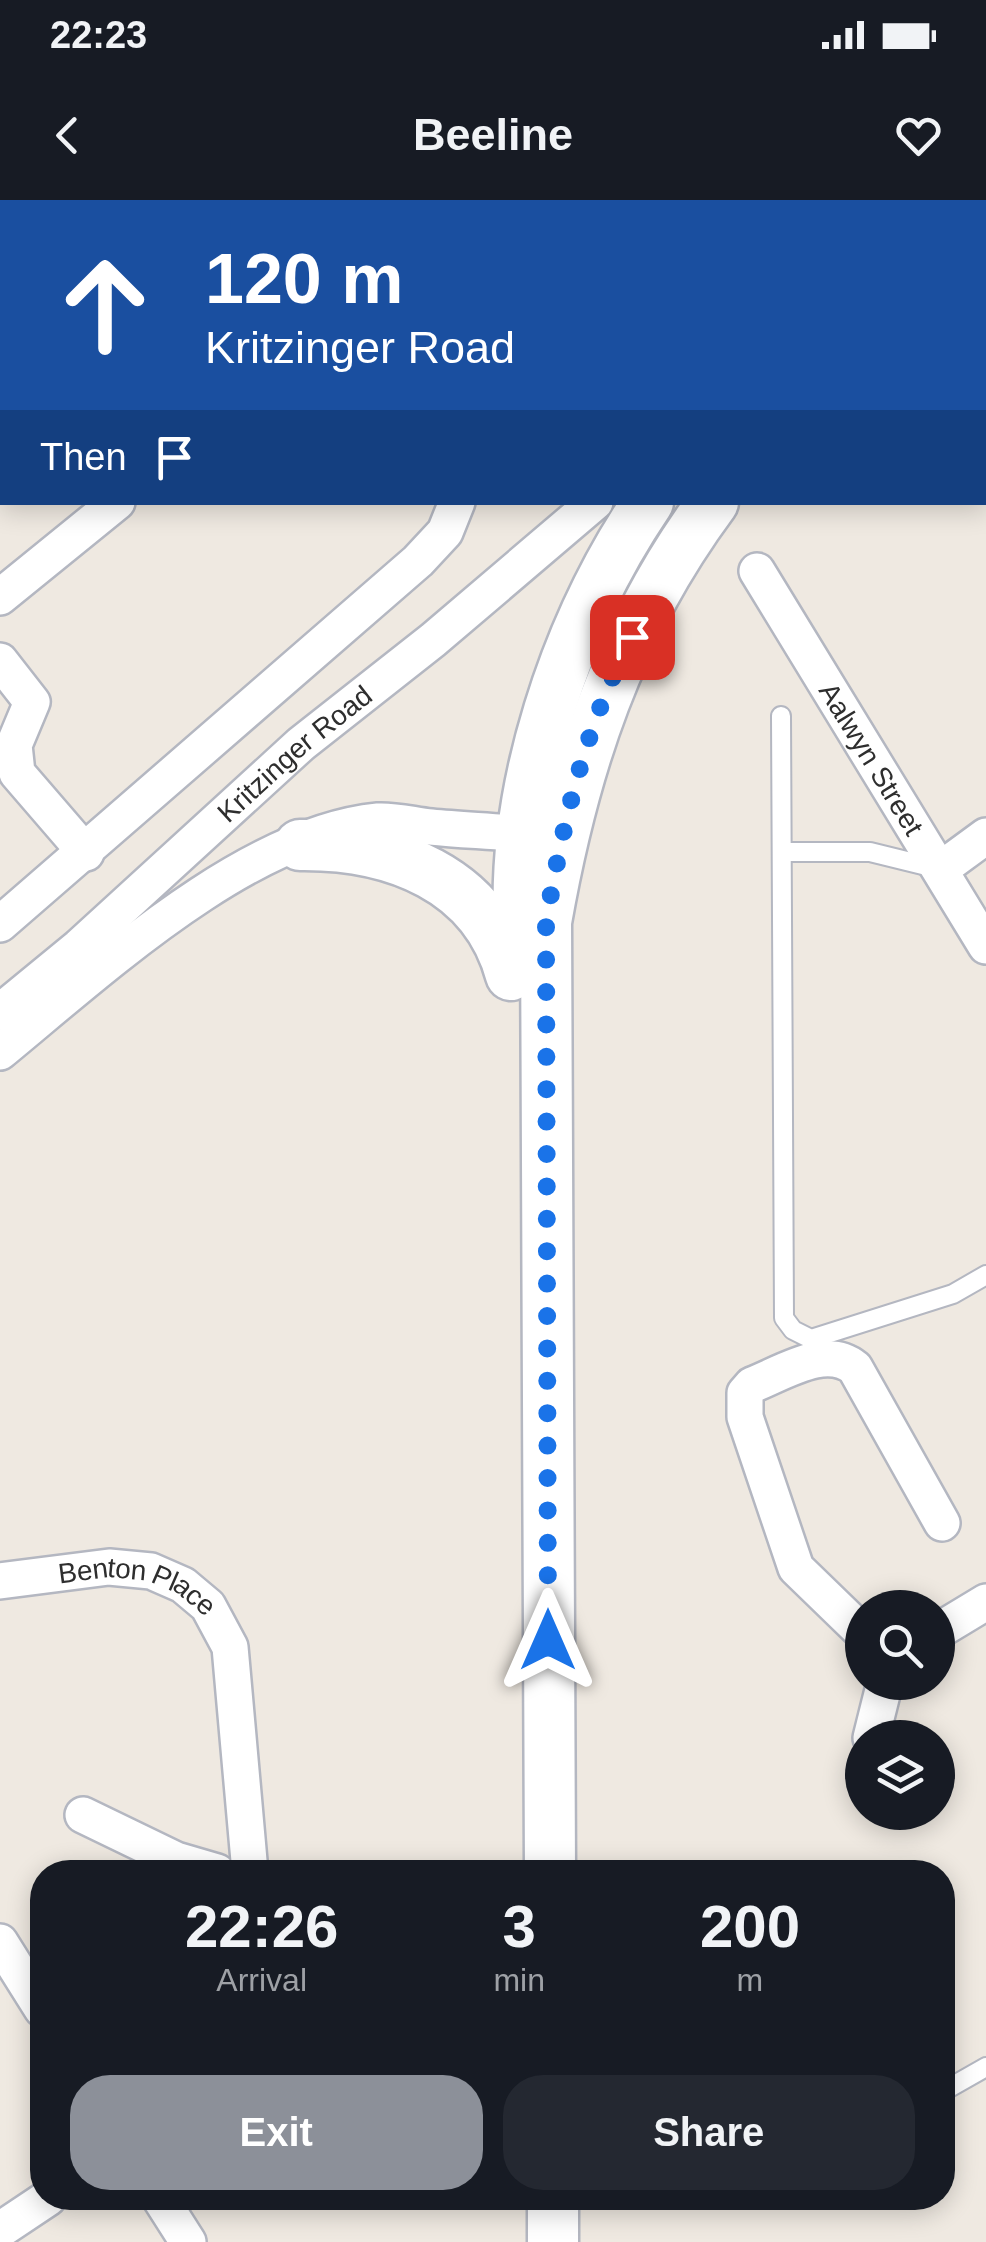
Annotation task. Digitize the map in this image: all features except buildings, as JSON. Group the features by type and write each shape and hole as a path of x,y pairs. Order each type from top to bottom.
{"main road":[{"path":"550,1860 535,1026 518,908 522,834 570,646 623,539 646,505"},
{"path":"530,1860 535,1026 546,922 577,780 606,687 711,505"},
{"path":"300,845 379,851 442,880 468,899 497,936 535,1026"},
{"path":"530,2210 530,2242"},
{"path":"552,2210 553,2242"}],"street":[{"path":"0,597 113,505"},
{"path":"0,924 418,561 446,532 456,505"},
{"name":"Kritzinger Road","path":"0,1012 79,947 300,744 433,640 591,505"},
{"name":"Aalwyn Street","path":"757,571 986,946"},
{"path":"0,661 32,702 14,745 17,773 86,853"},
{"path":"522,834 541,820 577,780"},
{"name":"Kritzinger Road","path":"0,1052 155,926 221,880 343,826 383,820 522,834"},
{"path":"942,870 986,836"},
{"path":"845,1616 796,1568 745,1417 745,1393 752,1386 824,1358 842,1358 855,1368 942,1523"},
{"name":"Benton Place","path":"0,1580 110,1568 151,1570 183,1585 208,1606 230,1647 249,1860"},
{"path":"955,1621 986,1602"},
{"path":"83,1815 176,1860"},
{"path":"0,1942 30,1991"},
{"path":"0,2230 30,2210"},
{"path":"168,2210 188,2242"}],"lane":[{"path":"781,716 784,1318 793,1330 811,1338 953,1294 986,1275"},
{"path":"783,852 870,852 942,870"},
{"path":"955,2085 986,2067"}],"route":[{"path":"548,1640 546,922 588,738 606,687 632,637"}]}
